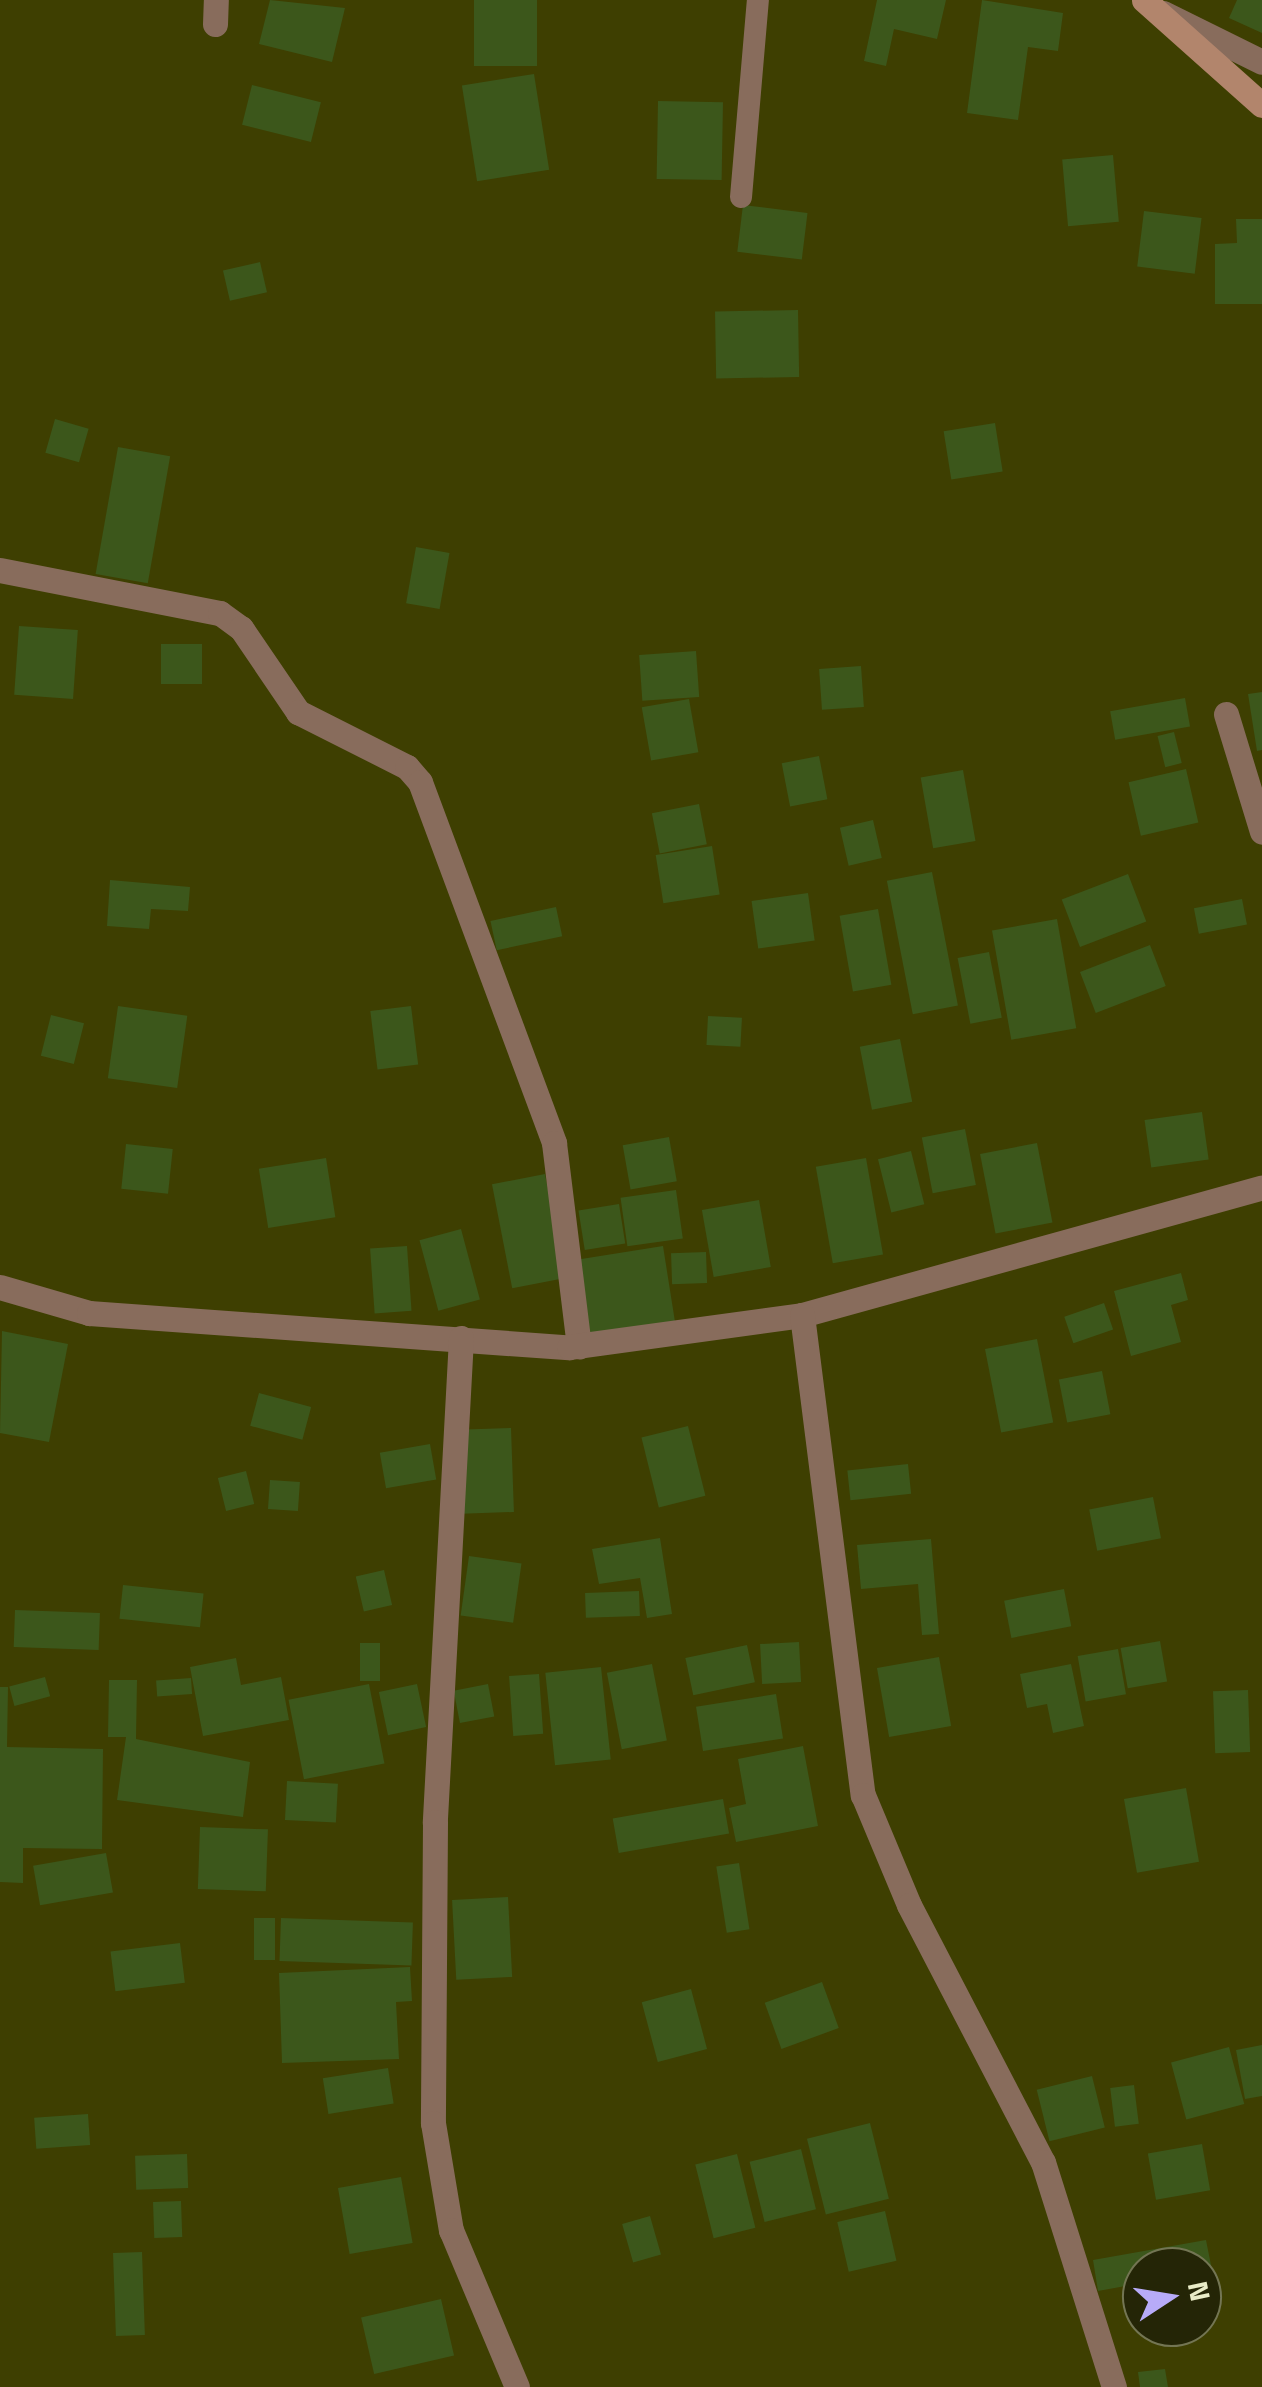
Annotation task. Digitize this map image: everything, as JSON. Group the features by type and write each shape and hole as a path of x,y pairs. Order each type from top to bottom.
{"main road":[{"path":"1150,4 1262,105"}],"street":[{"path":"1150,4 1262,62"},
{"path":"0,570 220,613 241,628 298,712 407,767 420,782 554,1143 578,1346"},
{"path":"1226,714 1262,832"},
{"path":"0,1287 89,1313 578,1346 802,1315 1262,1187"},
{"path":"802,1315 863,1795 909,1905 1043,2162 1114,2387"},
{"path":"461,1338 435,1822 433,2123 450,2230 518,2387"}],"lane":[{"path":"741,197 758,0"}],"building":[{"path":"270,0 345,8 332,62 259,44"},
{"path":"474,0 537,0 537,66 474,66"},
{"path":"877,0 946,0 937,39 894,29 886,66 864,61"},
{"path":"982,0 1063,13 1058,51 1028,47 1018,120 967,113"},
{"path":"1237,0 1262,0 1262,33 1229,18"},
{"path":"534,74 549,170 477,181 462,85"},
{"path":"252,85 321,102 311,142 242,125"},
{"path":"658,101 723,102 722,180 657,179"},
{"path":"1113,155 1119,222 1068,226 1062,159"},
{"path":"743,205 808,213 802,260 737,252"},
{"path":"1144,211 1202,218 1195,274 1137,267"},
{"path":"1236,219 1262,219 1262,304 1215,304 1215,244 1237,243"},
{"path":"260,262 267,292 230,301 223,271"},
{"path":"798,310 799,377 716,378 715,311"},
{"path":"55,419 89,429 79,462 45,453"},
{"path":"995,423 1003,471 951,480 944,431"},
{"path":"118,447 170,456 148,583 96,574"},
{"path":"416,547 449,553 440,609 406,603"},
{"path":"19,626 78,630 73,699 14,695"},
{"path":"161,644 202,644 202,684 161,684"},
{"path":"696,651 699,697 642,701 639,655"},
{"path":"861,666 864,707 822,710 819,669"},
{"path":"1262,692 1262,750 1257,751 1248,694"},
{"path":"1185,698 1190,727 1115,740 1110,711"},
{"path":"689,699 698,752 651,761 642,707"},
{"path":"1174,732 1182,763 1165,767 1158,736"},
{"path":"819,756 827,799 790,806 782,763"},
{"path":"1186,769 1198,823 1141,836 1129,782"},
{"path":"963,770 976,841 933,848 921,777"},
{"path":"699,804 707,844 660,853 652,813"},
{"path":"873,820 882,858 849,866 840,828"},
{"path":"712,846 720,894 663,903 656,855"},
{"path":"932,872 958,1006 913,1014 887,881"},
{"path":"1128,874 1146,922 1080,947 1062,899"},
{"path":"110,880 190,887 188,911 151,909 149,929 107,926"},
{"path":"808,893 815,941 758,948 752,901"},
{"path":"1242,899 1247,925 1199,934 1194,908"},
{"path":"556,907 562,936 497,950 490,921"},
{"path":"878,909 891,985 853,992 840,916"},
{"path":"1057,919 1076,1028 1011,1040 992,930"},
{"path":"1150,945 1166,986 1096,1013 1080,972"},
{"path":"989,952 1002,1018 970,1024 958,958"},
{"path":"118,1006 187,1016 177,1088 108,1078"},
{"path":"411,1006 418,1065 377,1070 370,1011"},
{"path":"51,1015 84,1023 74,1064 41,1056"},
{"path":"708,1016 742,1018 740,1047 706,1045"},
{"path":"900,1039 912,1102 872,1110 860,1047"},
{"path":"1202,1112 1209,1160 1151,1168 1145,1120"},
{"path":"965,1129 976,1185 933,1193 922,1137"},
{"path":"669,1137 677,1181 631,1189 623,1145"},
{"path":"1037,1143 1052,1223 996,1234 980,1154"},
{"path":"126,1144 173,1149 168,1194 121,1189"},
{"path":"911,1151 924,1204 891,1213 878,1159"},
{"path":"326,1158 335,1217 268,1228 259,1169"},
{"path":"866,1158 883,1255 833,1263 816,1167"},
{"path":"545,1174 565,1278 512,1288 492,1184"},
{"path":"676,1190 683,1239 627,1246 621,1198"},
{"path":"759,1200 771,1267 714,1277 702,1210"},
{"path":"619,1204 625,1244 585,1250 579,1210"},
{"path":"461,1229 480,1300 438,1311 419,1240"},
{"path":"407,1246 412,1311 375,1313 370,1249"},
{"path":"663,1246 675,1324 587,1338 575,1260"},
{"path":"706,1252 707,1283 672,1284 671,1253"},
{"path":"1181,1273 1188,1300 1171,1305 1181,1342 1131,1356 1114,1291"},
{"path":"1104,1303 1113,1329 1073,1343 1064,1317"},
{"path":"2,1331 68,1344 49,1442 0,1433"},
{"path":"1037,1339 1053,1422 1001,1433 985,1349"},
{"path":"1102,1371 1110,1414 1067,1423 1059,1379"},
{"path":"259,1393 311,1407 302,1440 250,1426"},
{"path":"688,1426 705,1496 659,1507 641,1438"},
{"path":"511,1428 514,1512 462,1514 459,1430"},
{"path":"430,1444 436,1479 386,1488 380,1453"},
{"path":"908,1464 911,1494 850,1500 847,1470"},
{"path":"246,1471 254,1504 226,1511 218,1478"},
{"path":"270,1480 300,1482 298,1511 268,1509"},
{"path":"1153,1497 1161,1538 1097,1551 1089,1509"},
{"path":"660,1538 672,1614 647,1618 640,1578 599,1584 592,1549"},
{"path":"931,1539 939,1634 922,1635 918,1584 861,1589 857,1545"},
{"path":"469,1556 521,1563 513,1623 461,1615"},
{"path":"384,1570 392,1605 364,1612 356,1577"},
{"path":"123,1585 204,1593 200,1627 119,1619"},
{"path":"1064,1589 1071,1626 1011,1638 1004,1601"},
{"path":"639,1591 640,1616 586,1618 585,1593"},
{"path":"15,1610 100,1613 99,1650 14,1647"},
{"path":"1160,1641 1167,1681 1128,1688 1121,1648"},
{"path":"799,1642 801,1682 762,1684 760,1644"},
{"path":"360,1643 380,1643 380,1681 360,1681"},
{"path":"747,1645 755,1682 693,1695 685,1658"},
{"path":"1118,1649 1126,1694 1086,1701 1078,1656"},
{"path":"939,1657 951,1726 889,1737 877,1668"},
{"path":"236,1658 241,1685 281,1677 289,1720 203,1736 190,1667"},
{"path":"652,1664 667,1741 622,1749 607,1673"},
{"path":"1071,1664 1084,1726 1053,1733 1047,1704 1027,1708 1020,1674"},
{"path":"601,1667 611,1759 555,1765 545,1673"},
{"path":"539,1674 543,1734 513,1736 509,1676"},
{"path":"45,1677 50,1696 14,1706 9,1687"},
{"path":"191,1678 192,1694 157,1696 156,1680"},
{"path":"109,1680 137,1680 136,1739 250,1762 243,1817 117,1800 126,1737 108,1737"},
{"path":"369,1684 384,1764 304,1779 289,1700"},
{"path":"417,1684 426,1727 388,1735 379,1692"},
{"path":"488,1684 494,1716 460,1723 454,1691"},
{"path":"0,1687 8,1687 7,1747 103,1749 102,1849 23,1848 23,1883 0,1882"},
{"path":"1248,1690 1250,1752 1215,1753 1213,1691"},
{"path":"776,1694 783,1738 703,1751 696,1707"},
{"path":"803,1746 818,1826 736,1842 729,1808 746,1804 738,1759"},
{"path":"287,1781 338,1784 336,1823 285,1820"},
{"path":"1186,1788 1199,1862 1137,1873 1124,1799"},
{"path":"723,1799 729,1833 619,1853 613,1818"},
{"path":"200,1827 268,1829 266,1891 198,1889"},
{"path":"106,1853 113,1892 40,1905 33,1866"},
{"path":"739,1863 749,1929 727,1933 716,1867"},
{"path":"508,1897 512,1977 456,1980 452,1900"},
{"path":"254,1918 275,1918 275,1960 254,1960"},
{"path":"281,1918 413,1923 411,1966 279,1961"},
{"path":"180,1943 185,1983 115,1991 111,1952"},
{"path":"410,1967 412,2001 396,2002 399,2059 282,2063 279,1973"},
{"path":"822,1982 839,2028 781,2049 765,2003"},
{"path":"691,1989 707,2049 658,2062 642,2002"},
{"path":"1262,2045 1262,2096 1245,2099 1236,2050"},
{"path":"1229,2047 1244,2104 1186,2120 1171,2063"},
{"path":"388,2068 394,2104 328,2114 323,2078"},
{"path":"1092,2076 1105,2127 1050,2141 1037,2090"},
{"path":"1134,2085 1139,2124 1115,2127 1110,2088"},
{"path":"88,2114 90,2145 36,2149 34,2118"},
{"path":"870,2123 889,2199 826,2214 807,2139"},
{"path":"1202,2144 1210,2190 1156,2200 1148,2154"},
{"path":"801,2149 816,2209 765,2222 750,2162"},
{"path":"187,2154 188,2188 136,2190 135,2156"},
{"path":"737,2154 755,2228 714,2238 695,2164"},
{"path":"401,2177 413,2243 350,2254 338,2188"},
{"path":"181,2201 182,2237 154,2238 153,2202"},
{"path":"885,2211 896,2261 849,2272 837,2222"},
{"path":"650,2216 661,2254 633,2262 622,2224"},
{"path":"1206,2240 1207,2247 1166,2247"},
{"path":"142,2252 145,2335 116,2336 113,2253"},
{"path":"1122,2255 1122,2287 1098,2291 1093,2260"},
{"path":"441,2299 454,2356 374,2374 361,2317"},
{"path":"1165,2369 1168,2387 1140,2387 1138,2372"}]}
